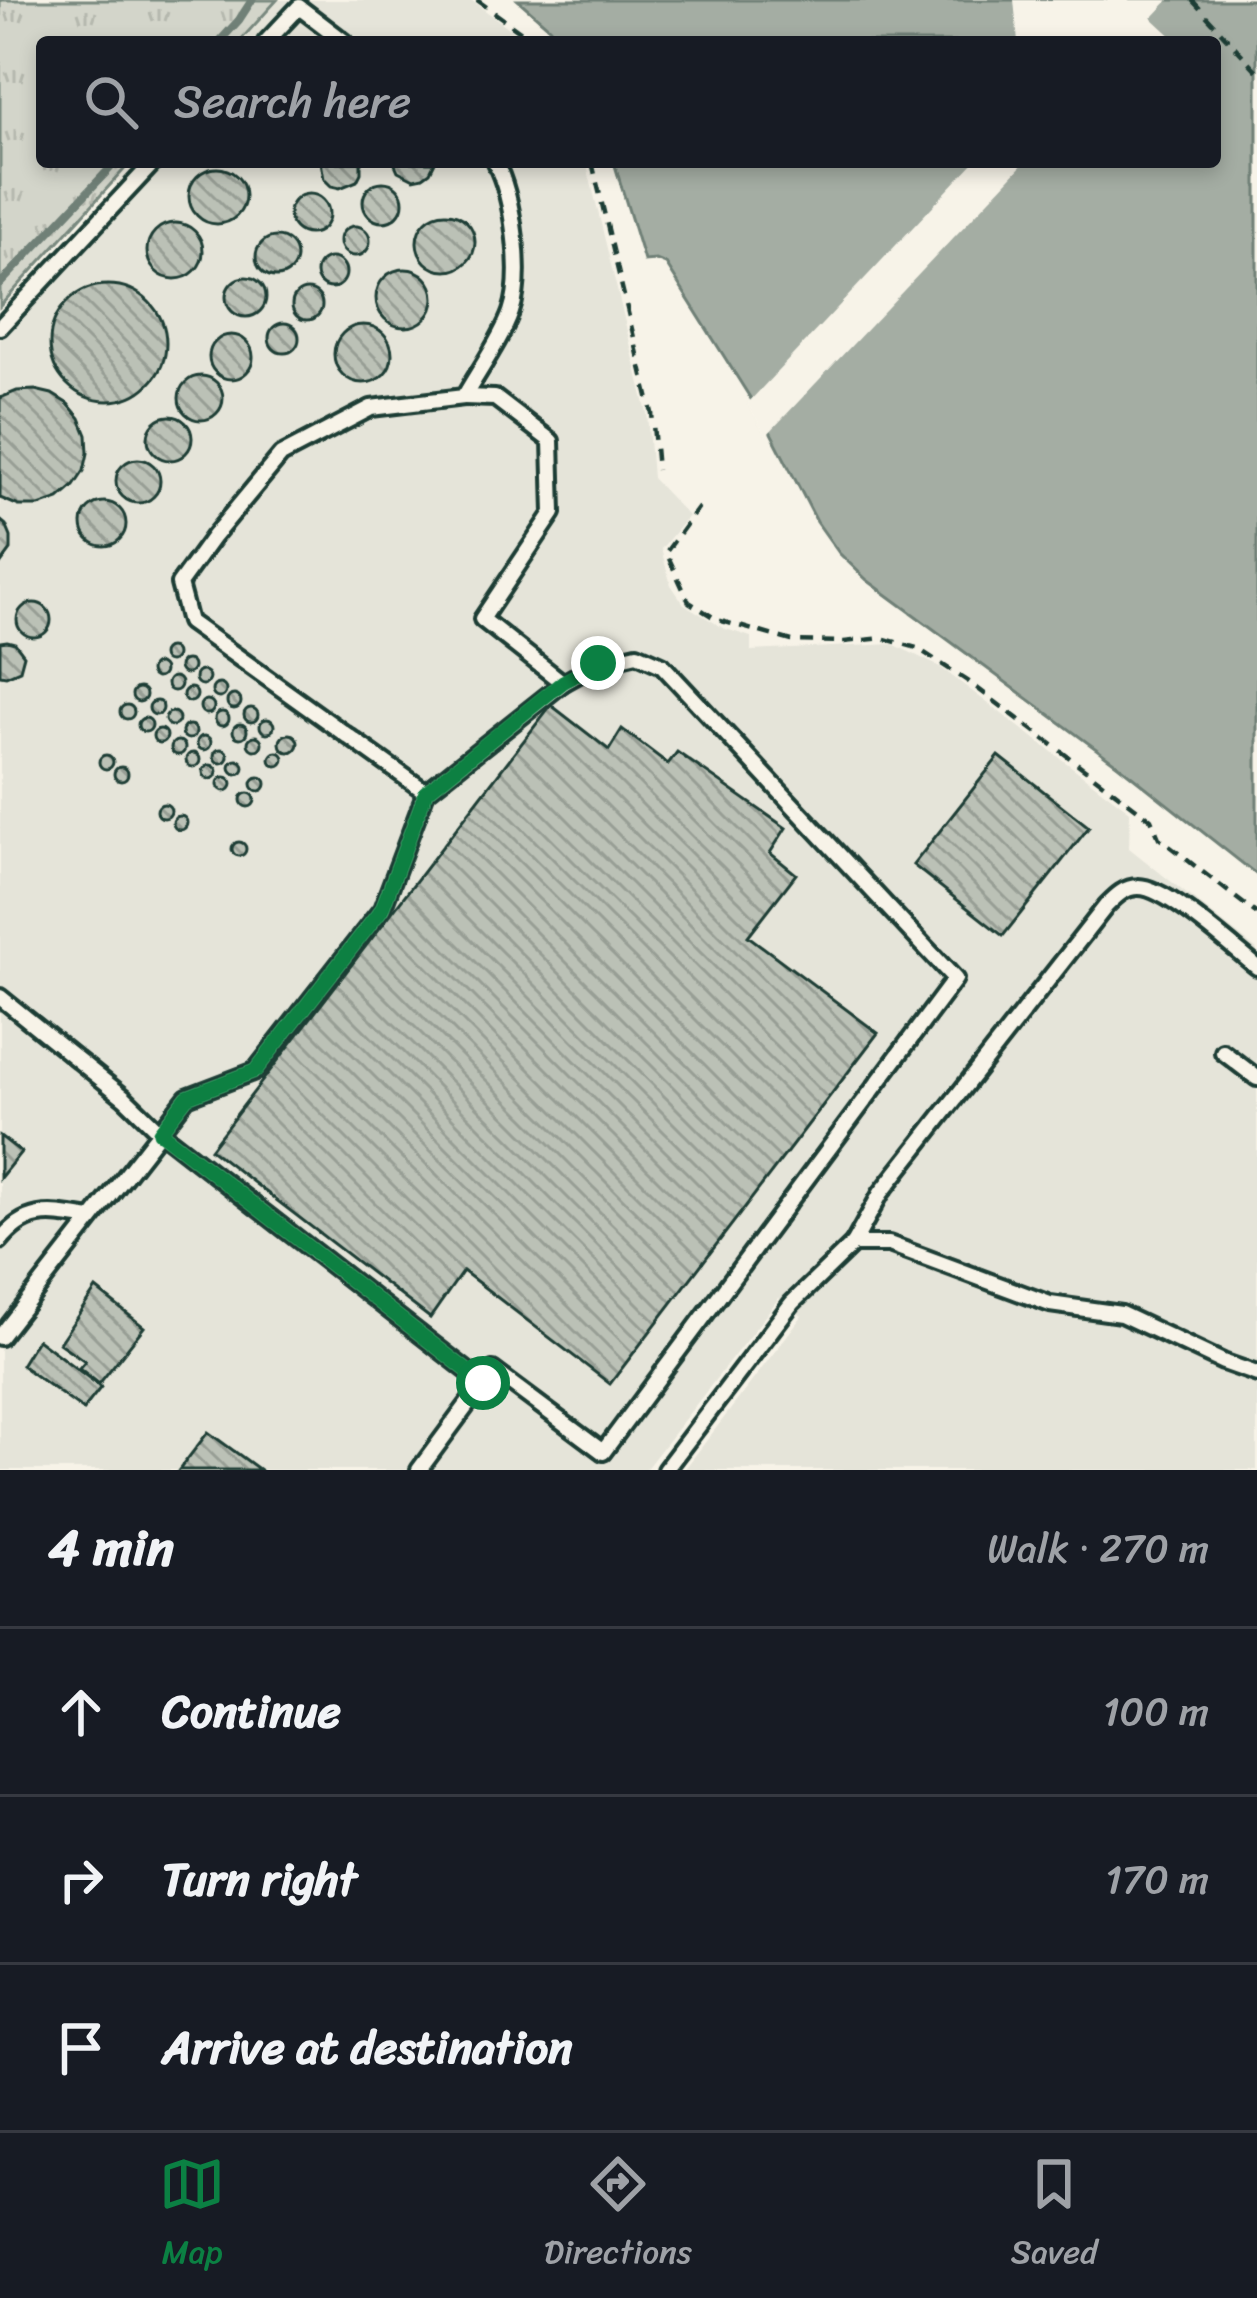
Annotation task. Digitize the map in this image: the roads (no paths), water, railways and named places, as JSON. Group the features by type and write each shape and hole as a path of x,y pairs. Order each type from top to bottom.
{"lane":[{"path":"272,36 299,7 336,36"},
{"path":"0,327 148,168"},
{"path":"464,397 511,312 519,267 498,168"},
{"path":"426,792 189,622 179,584 281,455 371,408 464,397 495,398 551,441 553,513 482,619 563,682"},
{"path":"0,1337 187,1097 255,1071 382,909 426,792 563,682 598,663 637,654 662,665 955,979 603,1452 493,1370 418,1470"},
{"path":"665,1470 792,1303 853,1244 881,1193 1106,906 1124,890 1140,886 1160,892 1257,967"},
{"path":"0,997 160,1132 483,1383"},
{"path":"1223,1052 1257,1078"},
{"path":"0,1241 33,1215 92,1219"},
{"path":"853,1244 889,1244 1050,1304 1121,1314 1257,1374"}],"waterway":[{"path":"224,36 252,0"},
{"path":"0,284 110,168"}]}
